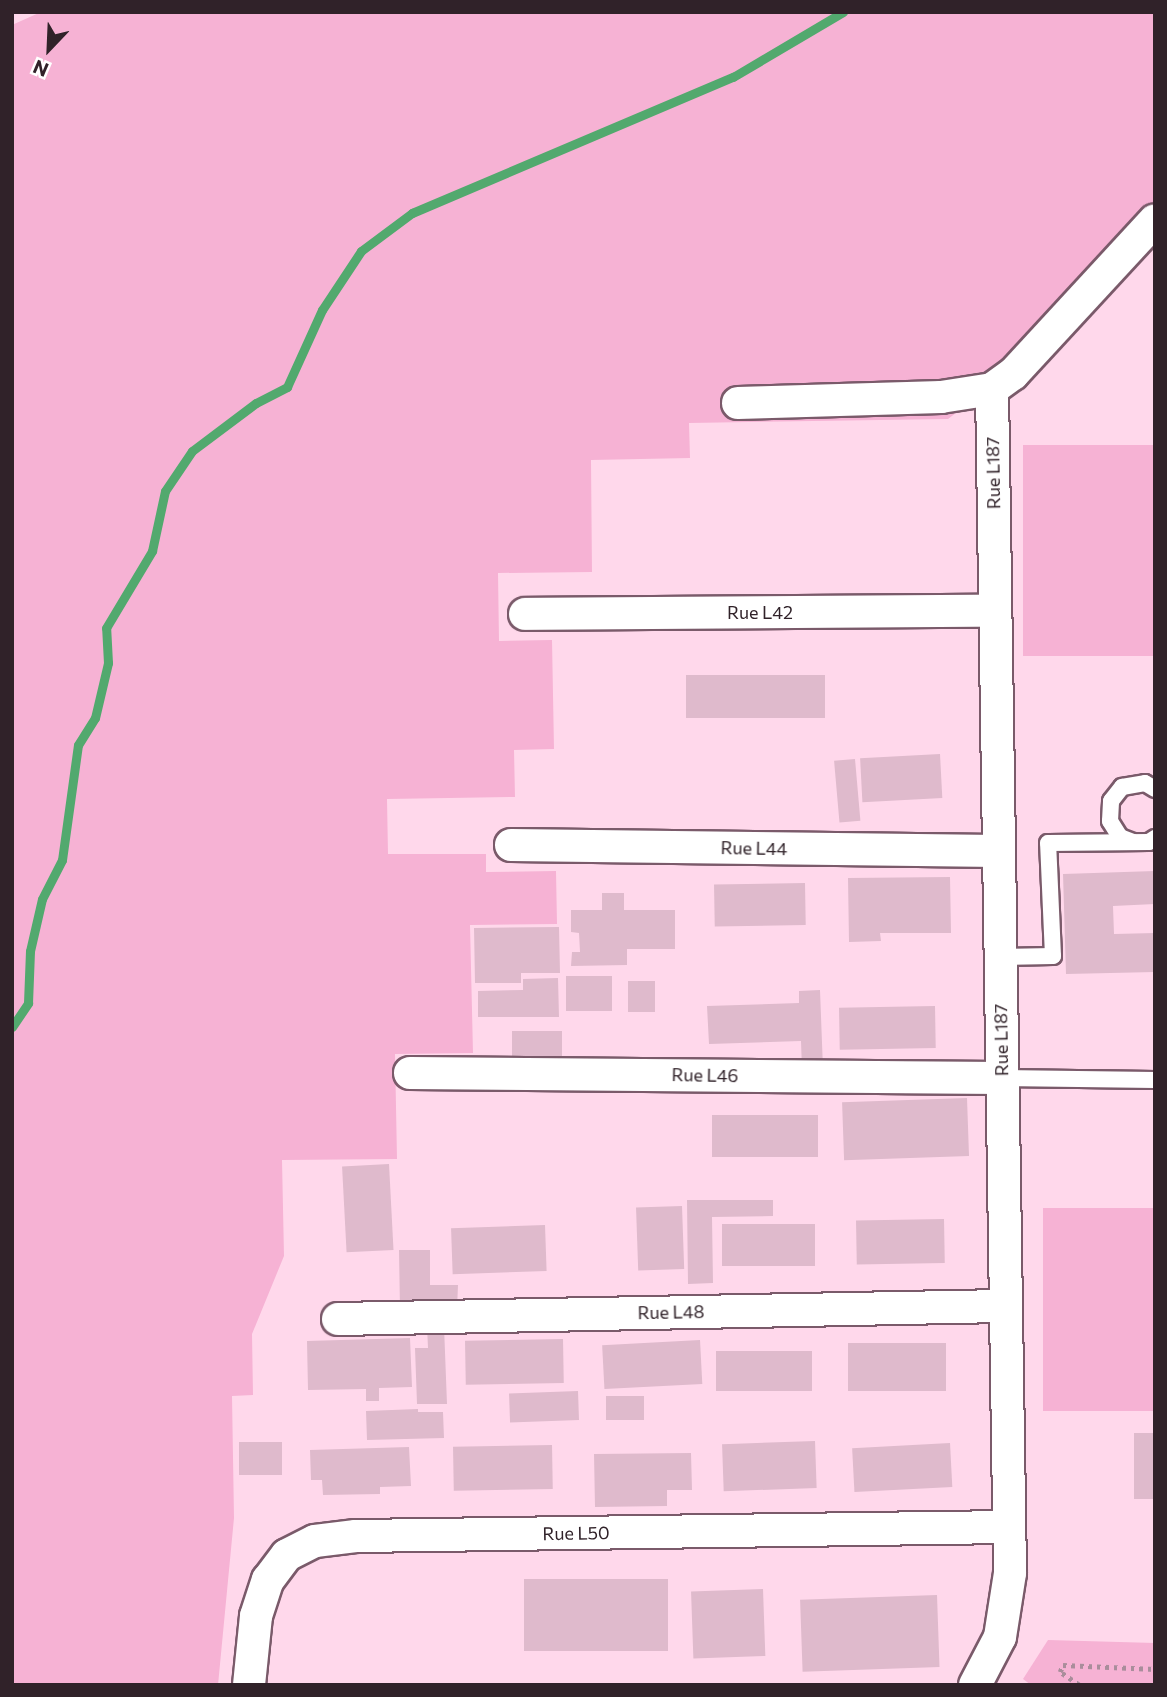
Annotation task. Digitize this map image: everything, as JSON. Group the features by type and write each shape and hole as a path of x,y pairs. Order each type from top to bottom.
{"street":[{"path":"738,403 941,397 992,389 1013,374 1155,220"},
{"name":"Rue L187","path":"975,1685 1000,1637 1006,1608 1005,1306 992,389"},
{"name":"Rue L42","path":"525,614 995,611"},
{"name":"Rue L44","path":"511,845 998,851"},
{"name":"Rue L46","path":"410,1073 1001,1079"},
{"name":"Rue L48","path":"338,1320 1005,1306"},
{"name":"Rue L50","path":"249,1685 257,1616 268,1580 288,1555 315,1541 370,1536 1007,1527"}],"lane":[{"path":"1155,788 1134,783 1121,794 1114,811 1119,831 1129,838 1155,831"},
{"path":"1155,788 1145,783 1122,787 1111,802 1110,821 1120,837 1155,845"},
{"path":"1000,957 1053,956 1048,843 1149,842 1155,838"},
{"path":"1001,1079 1155,1080"}],"path":[{"path":"1079,1685 1060,1672 1063,1665 1155,1669"}],"shaded area":[{"path":"41,12 1155,12 1155,225 1016,367 948,419 689,423 690,458 591,460 592,572 498,573 499,641 552,640 554,749 514,750 515,797 387,799 388,854 486,854 486,872 556,871 557,924 470,925 473,1053 395,1054 397,1159 282,1160 284,1256 252,1334 253,1395 232,1396 234,1518 218,1685 12,1685 12,25"},
{"path":"1023,445 1155,445 1155,656 1023,656"},
{"path":"1043,1208 1155,1208 1155,1411 1043,1411"},
{"path":"1048,1640 1155,1643 1155,1685 1031,1685 1023,1679"}],"building":[{"path":"686,675 825,675 825,718 686,718"},
{"path":"940,754 942,798 862,802 860,758"},
{"path":"855,759 860,821 839,823 834,761"},
{"path":"1155,871 1155,904 1113,906 1114,934 1155,933 1155,972 1066,974 1063,874"},
{"path":"950,877 951,933 880,933 881,941 849,942 848,878"},
{"path":"805,883 806,925 715,927 714,885"},
{"path":"602,893 624,893 624,910 675,910 675,949 627,949 627,965 571,966 572,952 580,952 579,933 571,932 571,910 602,910"},
{"path":"559,927 560,973 521,973 521,983 475,983 474,928"},
{"path":"566,976 612,976 612,1011 566,1011"},
{"path":"558,978 559,1017 478,1017 478,991 523,990 523,979"},
{"path":"628,981 655,981 655,1012 628,1012"},
{"path":"820,990 823,1069 802,1070 801,1041 709,1044 707,1006 799,1003 799,991"},
{"path":"935,1006 936,1048 840,1050 839,1008"},
{"path":"512,1031 562,1031 562,1062 512,1062"},
{"path":"967,1098 969,1156 844,1160 842,1102"},
{"path":"712,1115 818,1115 818,1157 712,1157"},
{"path":"389,1164 394,1250 347,1252 342,1166"},
{"path":"687,1200 773,1200 773,1216 712,1217 713,1283 688,1284"},
{"path":"682,1206 684,1269 638,1271 636,1208"},
{"path":"944,1219 945,1263 857,1265 856,1221"},
{"path":"722,1224 815,1224 815,1266 722,1266"},
{"path":"545,1225 547,1271 453,1274 451,1228"},
{"path":"399,1250 430,1250 430,1285 458,1285 457,1309 400,1309"},
{"path":"427,1326 444,1326 447,1404 417,1404 415,1348 428,1348"},
{"path":"410,1338 412,1387 379,1388 379,1401 366,1401 366,1389 308,1390 307,1341"},
{"path":"563,1339 564,1383 466,1385 465,1341"},
{"path":"700,1340 702,1384 604,1389 602,1345"},
{"path":"848,1343 946,1343 946,1391 848,1391"},
{"path":"716,1351 812,1351 812,1391 716,1391"},
{"path":"578,1391 579,1420 510,1422 509,1393"},
{"path":"606,1396 644,1396 644,1420 606,1420"},
{"path":"418,1409 418,1412 443,1412 444,1438 367,1440 366,1411"},
{"path":"1134,1433 1155,1433 1155,1499 1134,1499"},
{"path":"815,1441 817,1488 724,1491 722,1444"},
{"path":"239,1442 282,1442 282,1475 239,1475"},
{"path":"950,1443 952,1487 854,1492 852,1448"},
{"path":"552,1445 553,1489 454,1491 453,1447"},
{"path":"409,1447 411,1486 380,1487 380,1494 323,1495 322,1480 311,1480 310,1450"},
{"path":"691,1453 692,1490 667,1490 667,1506 595,1507 594,1454"},
{"path":"524,1579 668,1579 668,1651 524,1651"},
{"path":"763,1589 765,1656 693,1658 691,1592"},
{"path":"937,1595 940,1667 803,1672 800,1600"}],"waterway":[{"path":"12,1027 28,1003 30,951 42,899 62,860 78,745 95,718 108,663 106,628 152,551 165,491 192,451 256,403 287,387 322,310 361,251 412,213 733,77 843,12"}]}
